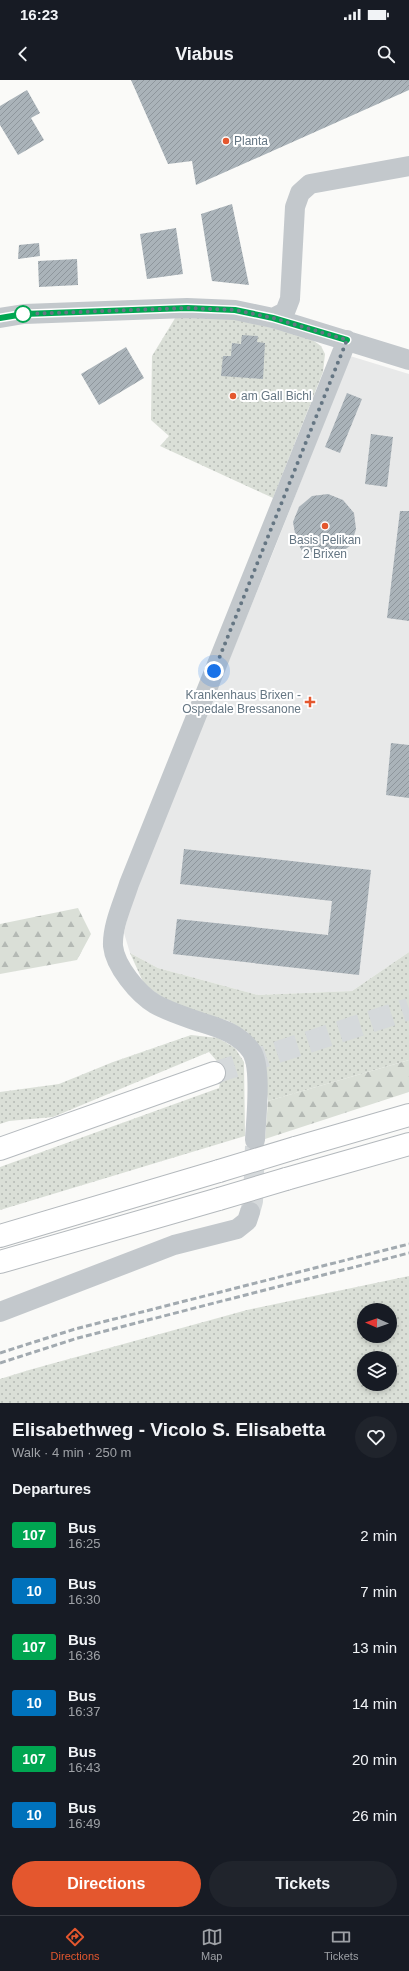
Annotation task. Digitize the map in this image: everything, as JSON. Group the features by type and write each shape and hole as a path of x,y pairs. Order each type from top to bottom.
{"main road":[{"path":"0,1149 214,1073"},
{"path":"0,1236 409,1115"},
{"path":"0,1262 409,1144"}],"street":[{"path":"273,318 286,312 290,299 295,207 300,193 310,184 409,166"},
{"path":"0,318 24,314 187,308 235,310 273,318 409,360"},
{"path":"255,1140 257,1074 252,1053 242,1040 226,1030 188,1018 155,1004 131,983 118,961 113,946 116,923 129,884 347,340"},
{"path":"0,1312 174,1245 237,1229 246,1221 250,1212"}],"shaded area":[{"name":"Krankenhaus Brixen - Ospedale Bressanone","path":"350,356 409,374 409,952 352,991 258,995 158,968 130,953 124,933 132,898 276,545"}],"green space":[{"name":"am Gall Bichl","path":"177,315 242,318 304,334 321,346 325,354 323,372 273,498 160,446 169,436 151,420 152,356"},
{"path":"78,908 91,934 77,960 0,974 0,924"},
{"path":"409,952 409,1060 268,1101 262,1059 247,1032 229,1021 183,1008 160,996 144,984 130,953 158,968 258,995 352,991"},
{"path":"191,1035 218,1038 235,1048 244,1062 245,1136 0,1210 0,1167 219,1088 223,1068 209,1052 53,1117 9,1121 0,1124 0,1092 59,1084 113,1062"},
{"path":"409,1060 409,1092 265,1139 268,1101"},
{"path":"409,1276 409,1403 0,1403 0,1379 247,1310"}],"building":[{"name":"Planta","path":"131,80 409,80 409,90 196,185 192,161 168,164"},
{"path":"27,90 40,113 31,118 44,140 18,155 0,125 0,106"},
{"path":"232,204 249,285 212,281 201,214"},
{"path":"176,228 183,274 147,279 140,234"},
{"path":"39,243 40,256 18,259 19,245"},
{"path":"77,259 78,285 39,287 38,261"},
{"path":"242,335 258,336 257,342 265,343 263,379 221,376 223,356 231,356 232,343 241,344"},
{"path":"126,347 144,378 99,405 81,374"},
{"path":"347,393 362,399 340,453 325,447"},
{"path":"371,434 393,437 387,487 365,484"},
{"name":"Basis Pelikan 2 Brixen","path":"328,494 343,500 354,513 356,529 351,545 338,555 302,551 296,539 293,522 299,507 312,496"},
{"path":"400,511 409,511 409,621 387,618"},
{"path":"391,743 409,745 409,798 386,795"},
{"path":"184,849 371,870 359,975 173,954 177,919 328,935 332,901 180,884"}],"tunnel":[{"path":"214,1073 409,1009"},
{"path":"250,1212 253,1201 255,1146"}],"railway":[{"path":"0,1353 75,1329 409,1244"},
{"path":"0,1363 78,1338 409,1253"}],"bus line":[{"name":"107","path":"0,318 24,314 187,308 235,310 273,318 347,340"}],"place":[{"name":"Planta","path":"226,141"},
{"name":"am Gall Bichl","path":"233,396"},
{"name":"Basis Pelikan 2 Brixen","path":"325,526"},
{"name":"Krankenhaus Brixen - Ospedale Bressanone","path":"310,702"}],"route":[{"path":"23,314 187,308 235,310 273,318 347,340 214,671"}]}
